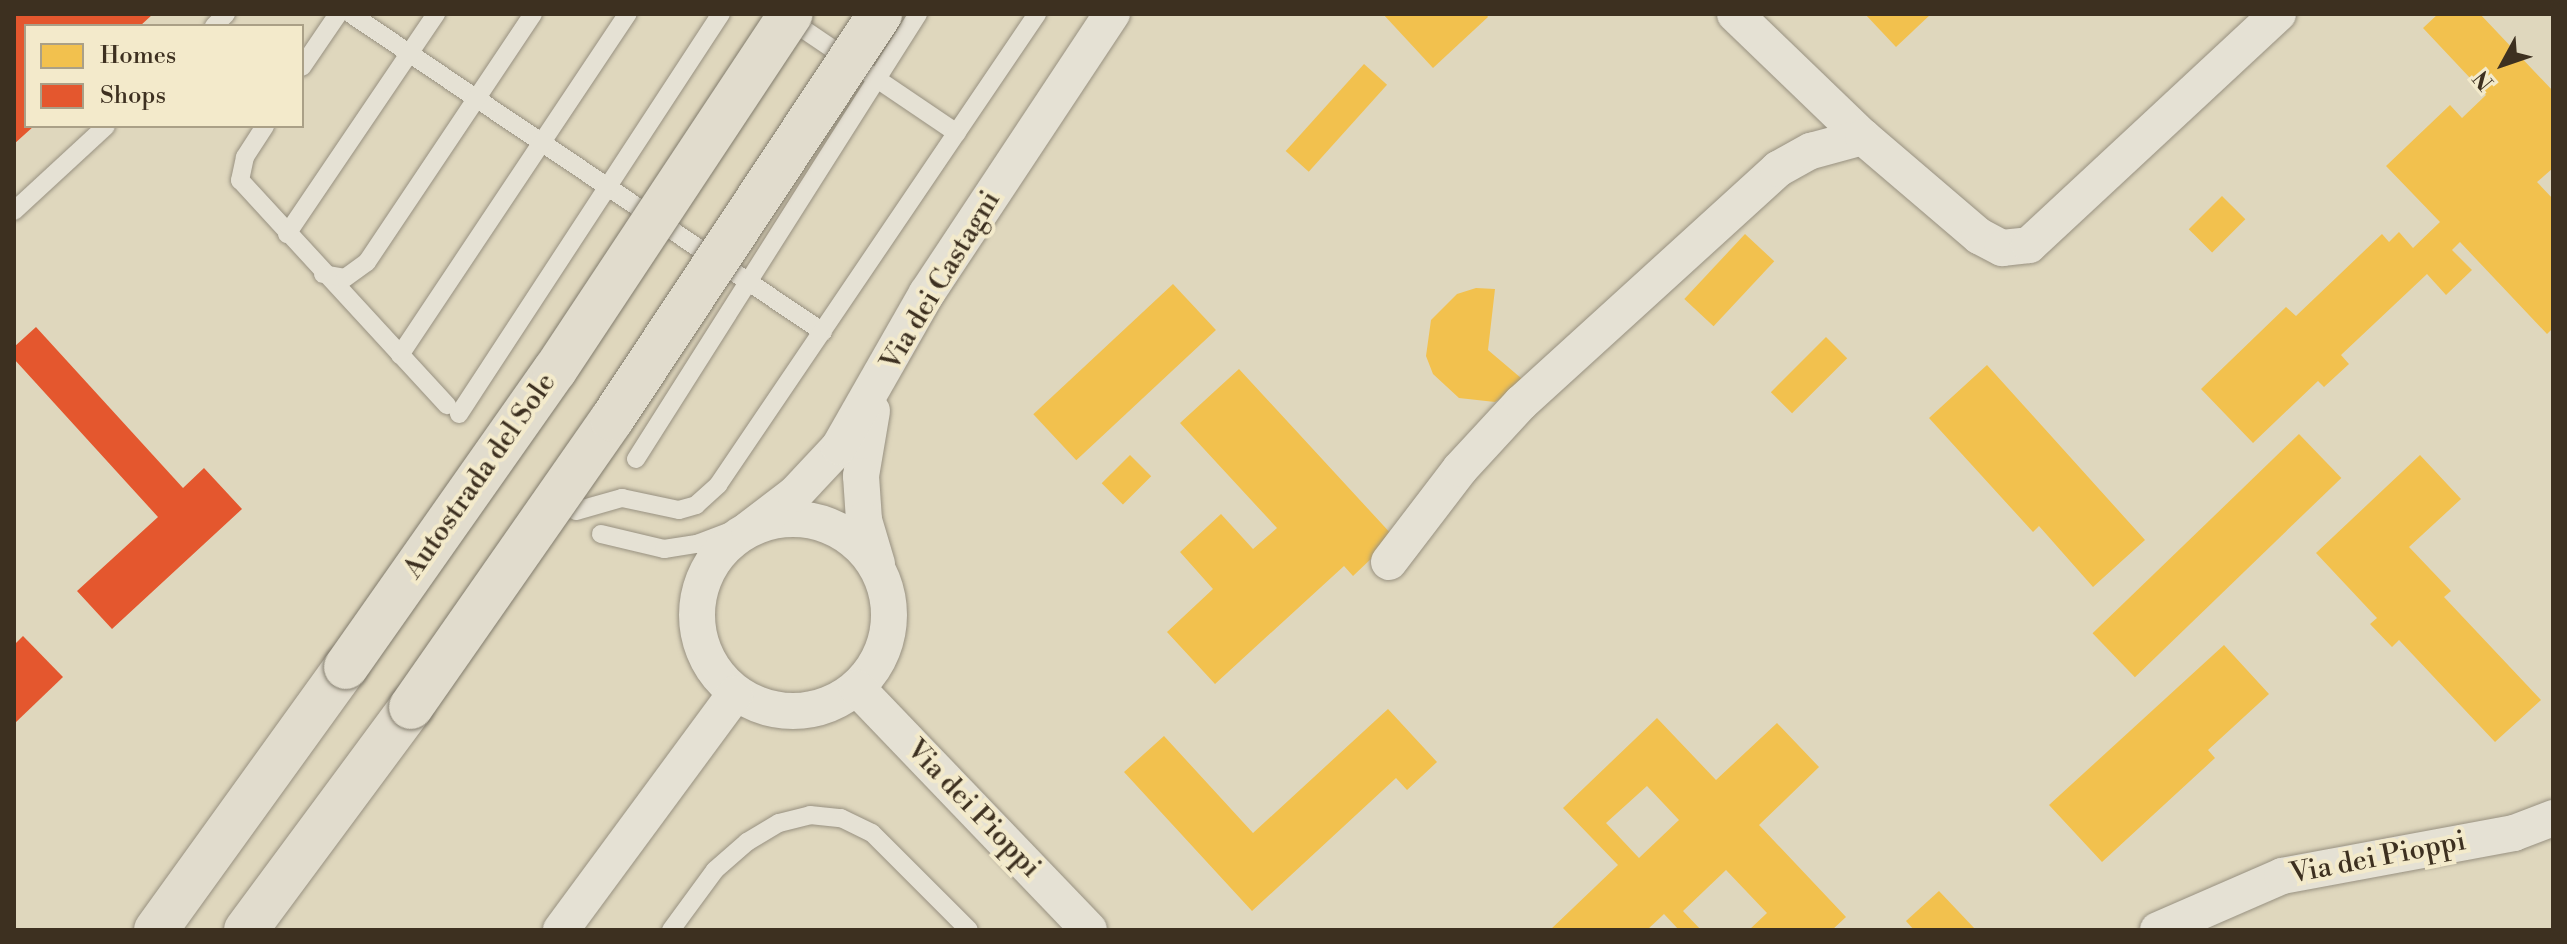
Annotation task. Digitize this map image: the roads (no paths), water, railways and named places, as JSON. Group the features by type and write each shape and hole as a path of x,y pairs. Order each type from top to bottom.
{"highway":[{"name":"Autostrada del Sole","path":"156,930 555,370 791,14"},
{"path":"246,930 411,707 612,419 880,14"}],"street":[{"name":"Via dei Castagni","path":"756,524 780,519 812,521 850,539 866,553 883,581 889,609 887,638 876,666 857,688 829,705 797,712 765,708 735,694 703,651 697,602 714,559 839,447 927,293 1112,14"},
{"path":"1735,14 1863,137 1979,236 2002,248 2029,245 2278,14"},
{"path":"1389,562 1500,424 1761,181 1811,151 1863,137"},
{"path":"883,581 864,520 861,476 866,428 888,366"},
{"name":"Via dei Pioppi","path":"857,688 1089,930"},
{"path":"561,930 735,694"},
{"path":"2514,833 2553,818"},
{"path":"2514,833 2553,834"},
{"name":"Via dei Pioppi","path":"2158,930 2282,876 2514,833"}],"lane":[{"path":"304,64 338,14"},
{"path":"351,14 606,189 823,332"},
{"path":"287,234 436,14"},
{"path":"323,274 345,278 367,262 533,14"},
{"path":"400,355 627,14"},
{"path":"264,128 245,157 240,180 323,274 453,409 606,189 721,14"},
{"path":"780,14 957,133"},
{"path":"636,459 918,14"},
{"path":"576,511 622,498 660,509 696,505 729,472 1037,14"},
{"path":"14,211 104,128"},
{"path":"601,534 647,548 681,548 756,524"},
{"path":"671,930 715,870 747,842 779,823 810,815 841,818 872,833 969,930"}]}
